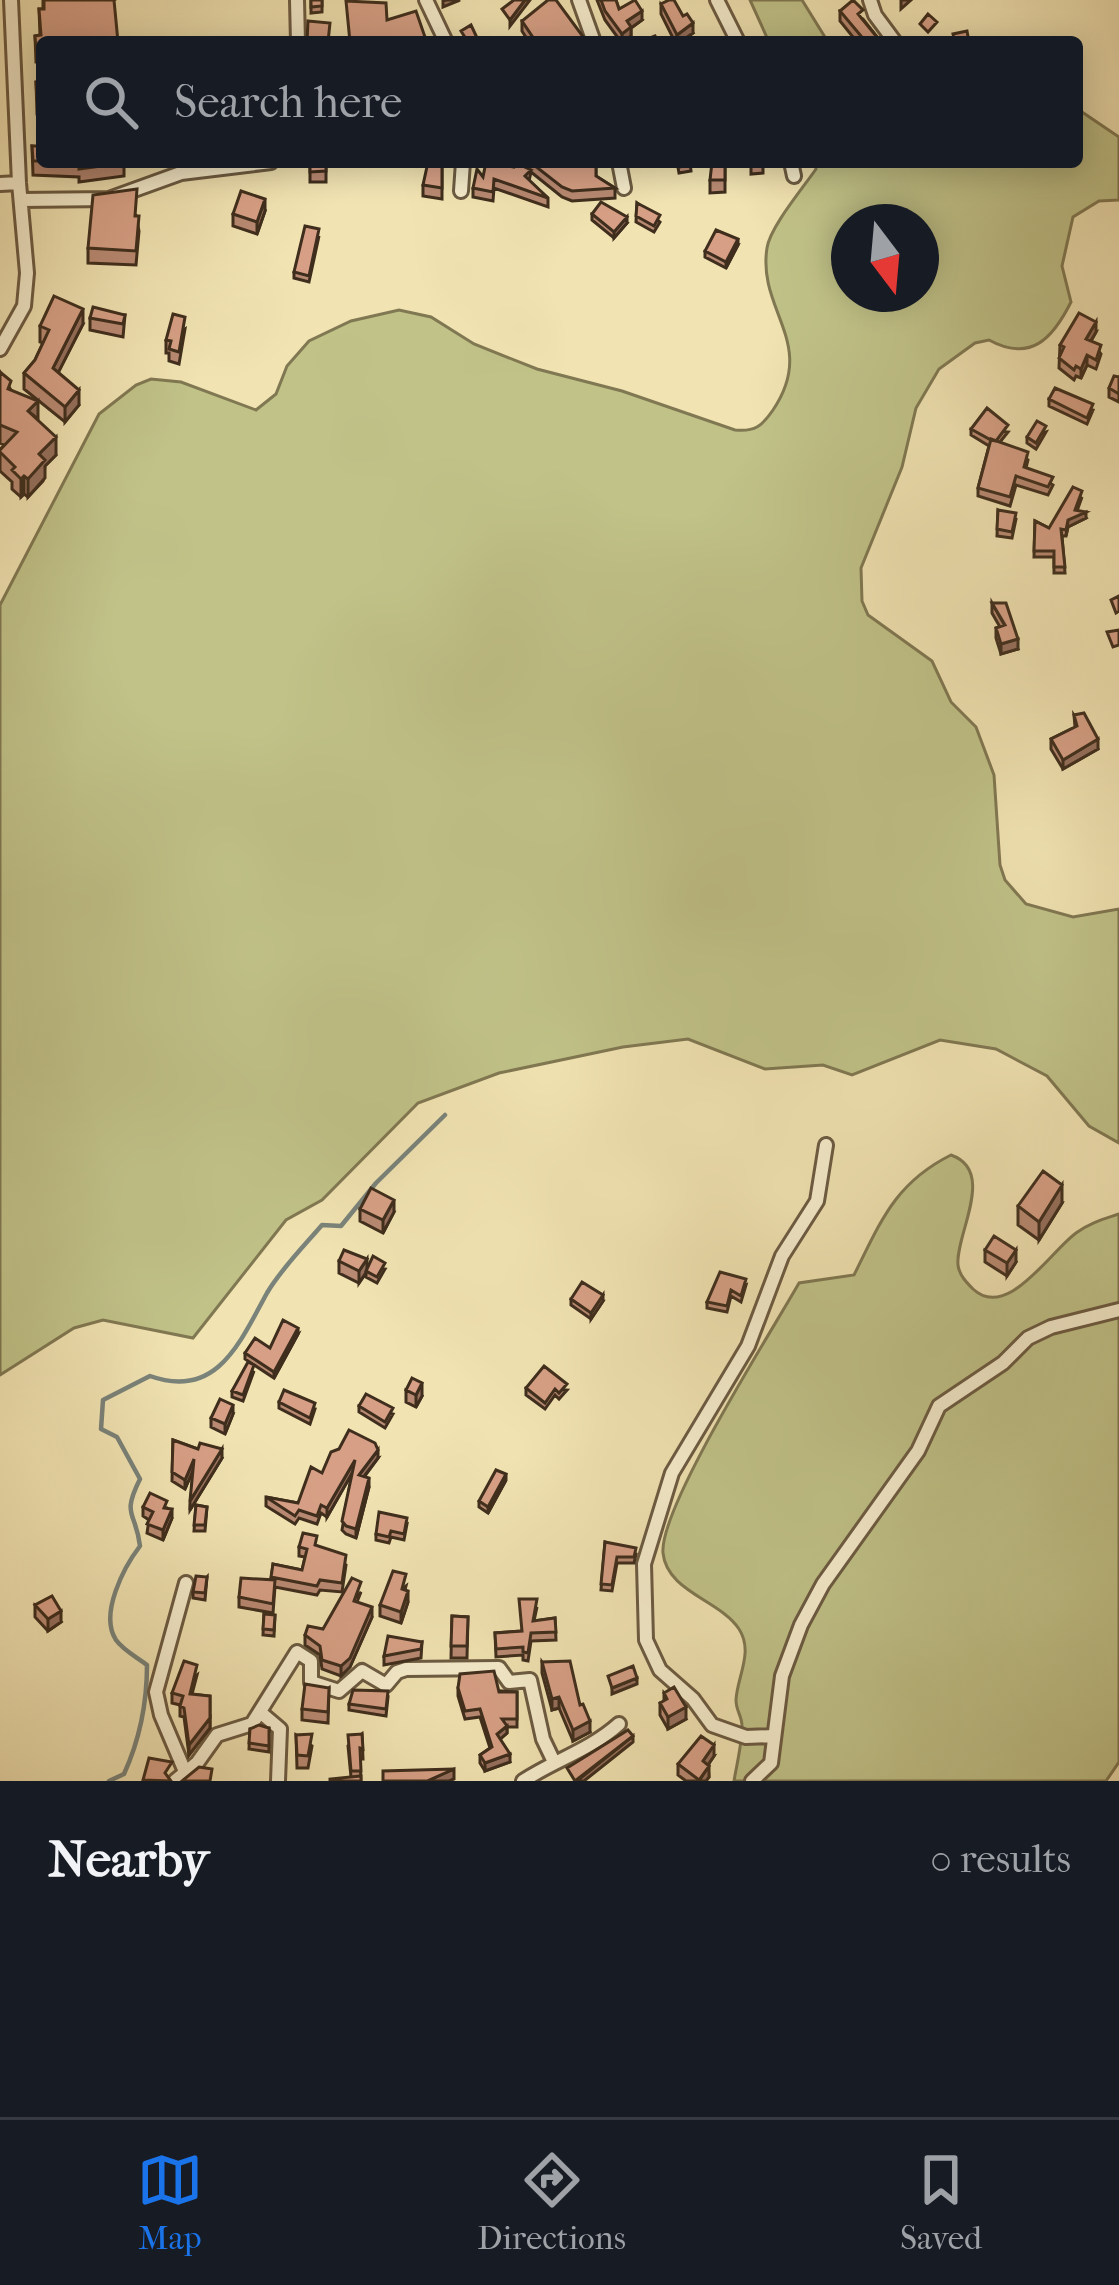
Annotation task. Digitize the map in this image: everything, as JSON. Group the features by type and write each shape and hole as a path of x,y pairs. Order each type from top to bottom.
{"street":[{"path":"0,349 24,306 27,273 10,0"},
{"path":"297,0 298,36"},
{"path":"426,0 443,36"},
{"path":"579,0 592,36"},
{"path":"717,0 735,36"},
{"path":"870,0 891,36"},
{"path":"21,200 109,199 181,173 222,168"},
{"path":"461,191 463,168"},
{"path":"620,168 624,188"},
{"path":"0,184 19,183"},
{"path":"774,1736 746,1736 712,1725 693,1699 660,1670 646,1640 644,1564 672,1473 748,1346 782,1256 817,1201 826,1145"},
{"path":"752,1781 771,1763 782,1676 801,1625 824,1584 918,1451 939,1406 1004,1363 1028,1338 1051,1327 1119,1310"},
{"path":"180,1778 157,1692 186,1583"},
{"path":"180,1778 210,1741 252,1724 297,1652 311,1661 311,1682 339,1691 362,1671 386,1685 397,1672 406,1670 499,1667 508,1682 532,1683 539,1728 554,1762"},
{"path":"260,1712 280,1729 278,1781"},
{"path":"523,1781 586,1749 619,1724"}],"green space":[{"path":"750,0 802,0 824,36 766,36"},
{"path":"1083,113 1119,137 1119,200 1099,201 1073,217 1062,266 1071,302 1039,343 1017,349 989,340 975,343 939,369 916,408 902,467 861,568 862,601 868,615 932,661 951,702 976,727 994,775 1005,880 1026,904 1073,917 1119,909 1119,1143 1089,1126 1047,1076 996,1049 940,1040 852,1075 823,1065 765,1069 688,1039 623,1047 499,1073 418,1103 322,1200 286,1220 193,1338 103,1320 74,1328 0,1375 0,605 99,414 151,379 181,382 256,410 276,394 287,366 309,341 351,321 399,310 431,317 474,344 537,369 622,391 735,430 753,429 773,410 790,365 766,270 769,239 816,168 1083,168"},
{"path":"951,1155 964,1163 973,1189 959,1269 971,1287 986,1297 1014,1290 1076,1233 1119,1214 1119,1762 1106,1781 734,1781 742,1733 736,1700 745,1656 743,1638 720,1610 674,1577 663,1553 667,1530 697,1460 799,1283 854,1275 903,1191"}],"building":[{"path":"44,0 114,0 117,36 36,36 36,49 35,36 41,35 39,9 44,9"},
{"path":"514,0 525,0 510,20 502,9"},
{"path":"548,0 556,0 583,36 532,36 522,21"},
{"path":"601,0 616,0 619,9 635,0 642,11 627,21 631,27 622,34"},
{"path":"669,0 693,23 677,35 661,4"},
{"path":"853,0 876,36 861,36 840,11"},
{"path":"346,1 386,3 387,20 416,11 425,36 349,36"},
{"path":"928,14 937,22 928,32 920,24"},
{"path":"308,21 330,23 329,36 307,36"},
{"path":"471,25 476,36 464,36 461,31"},
{"path":"427,168 442,168 442,188 423,185"},
{"path":"485,168 527,168 531,170 525,176 548,198 494,179 493,192 473,188 477,169 483,177"},
{"path":"538,168 596,168 596,176 615,188 572,191"},
{"path":"711,168 725,168 725,180 710,180"},
{"path":"137,189 136,251 88,248 93,195"},
{"path":"241,191 265,199 257,222 233,214"},
{"path":"601,202 627,217 614,232 592,214"},
{"path":"637,203 660,215 654,226 636,216"},
{"path":"305,226 319,229 309,276 294,272"},
{"path":"716,230 738,239 726,262 705,251"},
{"path":"54,296 83,309 53,368 79,390 65,407 24,373 49,330 40,326"},
{"path":"93,307 125,315 123,324 90,318"},
{"path":"1079,313 1096,322 1086,339 1101,345 1096,360 1087,355 1081,369 1076,366 1074,370 1059,358 1064,347 1060,345"},
{"path":"173,314 185,317 179,352 169,349 171,341 166,340"},
{"path":"0,372 11,381 8,389 38,401 28,411 56,437 39,454 45,460 28,479 21,479 0,452 17,432 0,425"},
{"path":"1114,376 1119,377 1119,394 1109,388"},
{"path":"1055,388 1093,404 1087,418 1049,399"},
{"path":"987,408 1008,425 996,441 971,429"},
{"path":"1037,421 1046,426 1036,443 1027,437"},
{"path":"991,439 1028,452 1024,467 1053,477 1048,487 1016,476 1010,497 978,488"},
{"path":"1073,487 1082,491 1075,510 1086,512 1068,520 1066,530 1061,529 1065,567 1054,567 1054,551 1034,551 1035,521 1049,528"},
{"path":"998,510 1016,513 1012,532 997,529"},
{"path":"992,603 1006,603 1018,639 1001,644 996,628 1005,625"},
{"path":"1119,630 1119,645 1113,647 1107,632"},
{"path":"1084,713 1098,739 1063,760 1051,739 1077,726 1074,715"},
{"path":"1043,1171 1062,1185 1039,1222 1018,1206"},
{"path":"371,1188 394,1200 383,1220 360,1209"},
{"path":"994,1236 1016,1250 1007,1263 985,1250"},
{"path":"344,1250 367,1259 359,1271 339,1261"},
{"path":"373,1256 385,1263 377,1277 366,1271"},
{"path":"720,1272 746,1279 741,1296 731,1290 727,1306 707,1302"},
{"path":"582,1282 603,1295 591,1313 571,1299"},
{"path":"283,1320 298,1328 274,1372 245,1353 255,1338 270,1348"},
{"path":"248,1362 254,1365 243,1395 232,1391"},
{"path":"544,1366 567,1384 559,1393 555,1389 545,1403 526,1388"},
{"path":"412,1378 422,1383 416,1395 406,1390"},
{"path":"284,1390 315,1403 310,1418 279,1402"},
{"path":"366,1394 393,1408 385,1422 359,1406"},
{"path":"220,1399 233,1405 225,1424 211,1418"},
{"path":"349,1430 375,1443 378,1450 359,1475 369,1478 356,1529 342,1521 355,1460 327,1508 321,1505 317,1516 299,1510 295,1516 266,1497 298,1503 311,1467 322,1473"},
{"path":"173,1440 198,1449 200,1443 222,1449 190,1501 194,1459 185,1480 172,1472"},
{"path":"496,1470 506,1474 488,1507 479,1501"},
{"path":"150,1493 167,1501 164,1508 172,1509 163,1530 147,1524 153,1512 143,1507"},
{"path":"196,1505 207,1507 205,1525 194,1525"},
{"path":"379,1512 407,1518 404,1534 376,1534"},
{"path":"303,1533 317,1536 315,1545 346,1555 342,1583 320,1580 317,1586 271,1577 273,1564 302,1570 307,1549 299,1547"},
{"path":"605,1542 636,1548 634,1557 617,1557 612,1585 601,1584"},
{"path":"393,1571 406,1574 402,1589 408,1591 401,1612 380,1605"},
{"path":"196,1576 207,1577 205,1593 193,1592"},
{"path":"241,1578 275,1580 273,1604 239,1597"},
{"path":"352,1578 361,1582 354,1601 372,1607 350,1658 341,1666 322,1660 320,1646 305,1635 308,1626 323,1629"},
{"path":"52,1596 61,1611 48,1619 35,1605"},
{"path":"519,1599 537,1599 533,1621 555,1618 556,1632 531,1633 528,1653 523,1647 496,1649 495,1633 522,1631"},
{"path":"264,1614 275,1615 274,1630 263,1629"},
{"path":"452,1616 468,1617 467,1646 451,1646"},
{"path":"388,1636 422,1642 421,1649 384,1656"},
{"path":"184,1661 197,1665 190,1694 210,1696 210,1718 189,1745 180,1706 183,1696 172,1693"},
{"path":"570,1661 580,1705 590,1721 573,1730 559,1697 552,1699 542,1662"},
{"path":"633,1666 637,1678 612,1688 608,1676"},
{"path":"494,1671 499,1692 517,1692 517,1719 502,1719 507,1726 497,1734 510,1754 485,1763 480,1755 492,1747 480,1709 465,1711 458,1688 460,1674"},
{"path":"305,1684 329,1688 328,1712 302,1709"},
{"path":"674,1687 686,1707 668,1717 660,1703"},
{"path":"353,1690 388,1691 386,1709 349,1704"},
{"path":"269,1728 269,1746 249,1743 250,1729"},
{"path":"628,1730 633,1736 575,1781 567,1768"},
{"path":"312,1734 308,1756 297,1755 296,1735"},
{"path":"362,1734 361,1771 351,1771 348,1735"},
{"path":"701,1736 714,1745 703,1761 709,1766 699,1780 678,1764"},
{"path":"149,1758 172,1762 165,1773 171,1781 143,1780"},
{"path":"199,1767 212,1769 210,1781 182,1781"},
{"path":"454,1769 427,1781 383,1781 383,1771"},
{"path":"361,1776 361,1781 330,1781 330,1779"}],"waterway":[{"path":"109,1781 124,1774 134,1748 147,1665 119,1644 111,1629 116,1591 140,1546 131,1508 140,1479 117,1437 101,1429 103,1400 150,1376 193,1380 224,1362 279,1275 322,1225 341,1226 376,1183 445,1115"}]}
